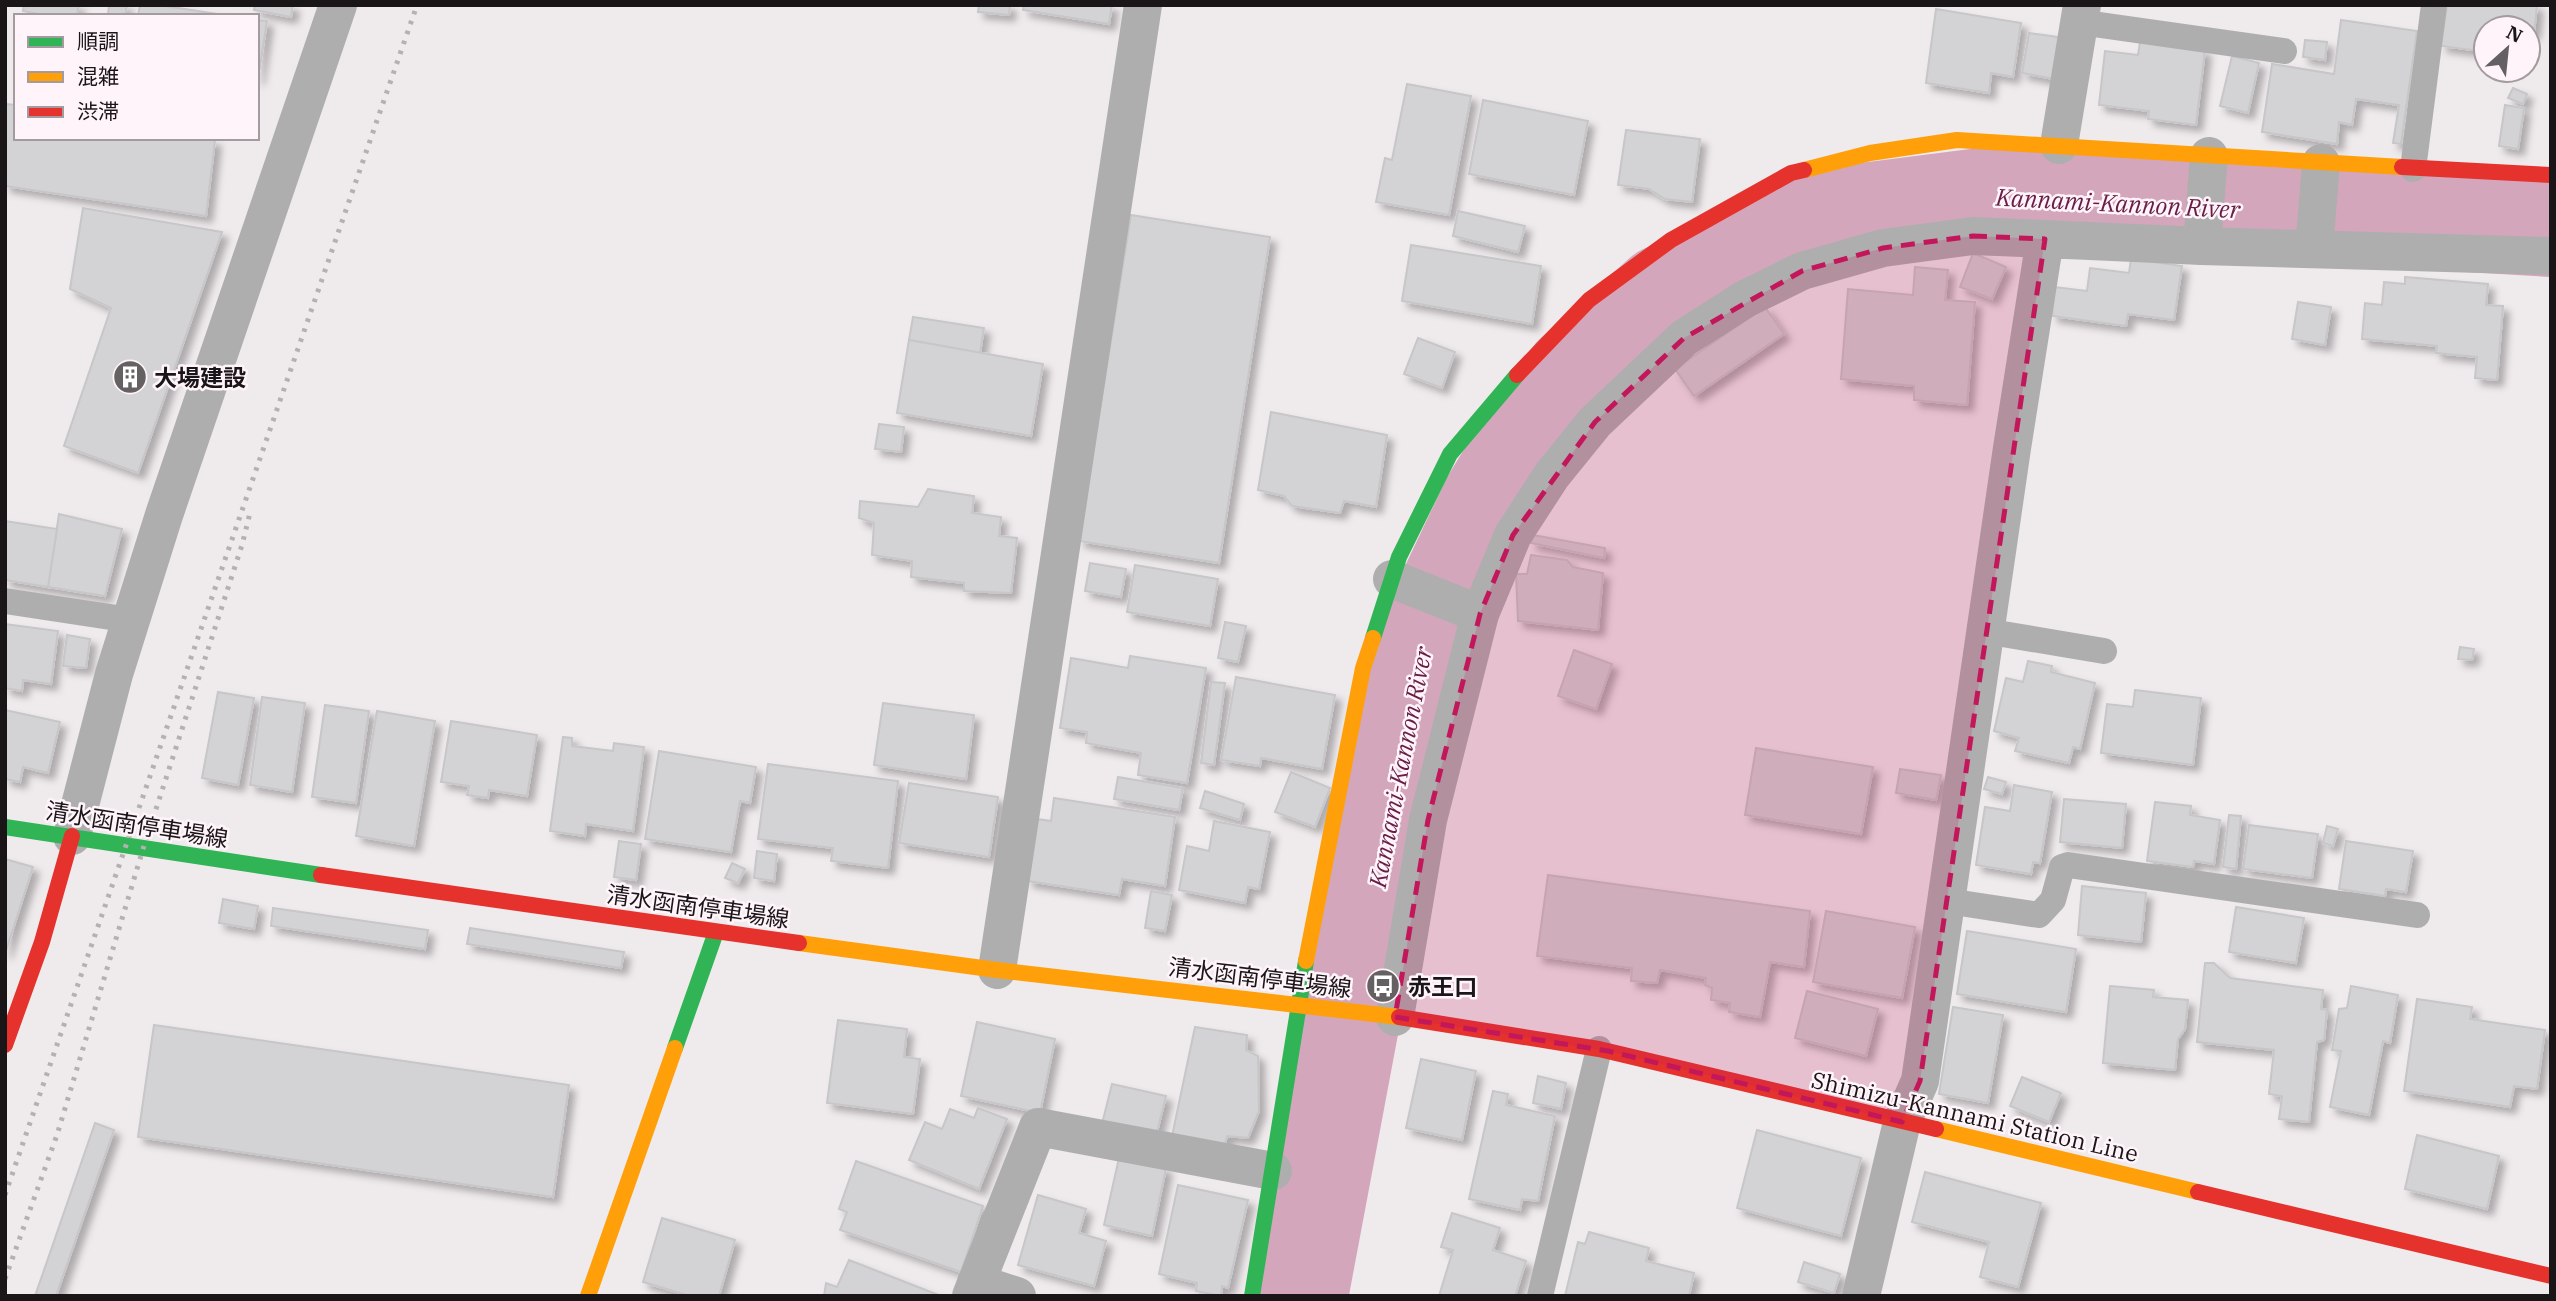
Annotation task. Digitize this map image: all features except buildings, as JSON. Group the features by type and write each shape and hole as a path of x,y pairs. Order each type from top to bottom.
{"street":[{"path":"5,1045 51,919 114,674 168,502 338,5"},
{"path":"997,970 1143,5"},
{"path":"2059,145 2080,14"},
{"path":"1252,1296 1298,1004 1363,668 1404,584 1399,557 1450,454 1519,373 1589,300 1671,240 1791,173 1870,153 1957,140 2059,145 2208,163 2320,171 2413,169 2551,175"},
{"path":"2202,238 2208,163"},
{"path":"2315,243 2320,171"},
{"path":"1390,1016 1471,610 1513,535 1552,475 1595,422 1684,338 1745,299 1802,271 1872,251 1973,236 2045,239 2202,238 2551,256"},
{"path":"1861,1296 1902,1122 1920,1081 2045,239"},
{"path":"1404,584 1471,610"},
{"name":"清水函南停車場線","path":"5,827 716,932 997,970 1390,1016"},
{"path":"588,1296 716,932"},
{"name":"Shimizu-Kannami Station Line","path":"1390,1016 1599,1049 2551,1276"},
{"path":"1017,1296 973,1289 1038,1127 1273,1171"}],"lane":[{"path":"2413,169 2434,5"},
{"path":"2080,14 2284,51"},
{"path":"5,601 131,620"},
{"path":"1986,631 2104,650"},
{"path":"1947,901 2039,915 2053,900 2062,867 2068,865 2417,915"},
{"path":"1540,1296 1599,1049"}],"highlighted area":[{"path":"1973,236 2045,239 1920,1081 1902,1122 1608,1051 1395,1017 1428,820 1480,614 1513,535 1595,422 1684,338 1802,271 1883,248"}],"waterway":[{"name":"Kannami-Kannon River","path":"1299,1296 1421,647 1490,501 1518,455 1573,375 1663,294 1831,216 1996,195 2551,228"}],"railway":[{"path":"5,1195 417,5"},
{"path":"5,1279 57,1135 143,849 250,513"}],"traffic: fast":[{"path":"1373,638 1399,557 1450,454 1517,375"},
{"path":"5,827 321,875"},
{"path":"675,1048 716,932"},
{"path":"1252,1296 1306,961"}],"traffic: slow":[{"path":"1804,170 1870,153 1957,140 2402,167"},
{"path":"1306,961 1363,668 1373,638"},
{"path":"799,943 997,970 1399,1017"},
{"path":"588,1296 675,1048"},
{"path":"1936,1129 2198,1192"}],"traffic: jam":[{"path":"2402,167 2551,175"},
{"path":"1517,375 1589,300 1671,240 1791,173 1804,170"},
{"path":"5,1045 42,942 72,836"},
{"path":"321,875 799,943"},
{"path":"1399,1017 1599,1049 1936,1129"},
{"path":"2198,1192 2551,1276"}],"place":[{"name":"大場建設","path":"130,377"},
{"name":"赤王口","path":"1383,986"}]}
